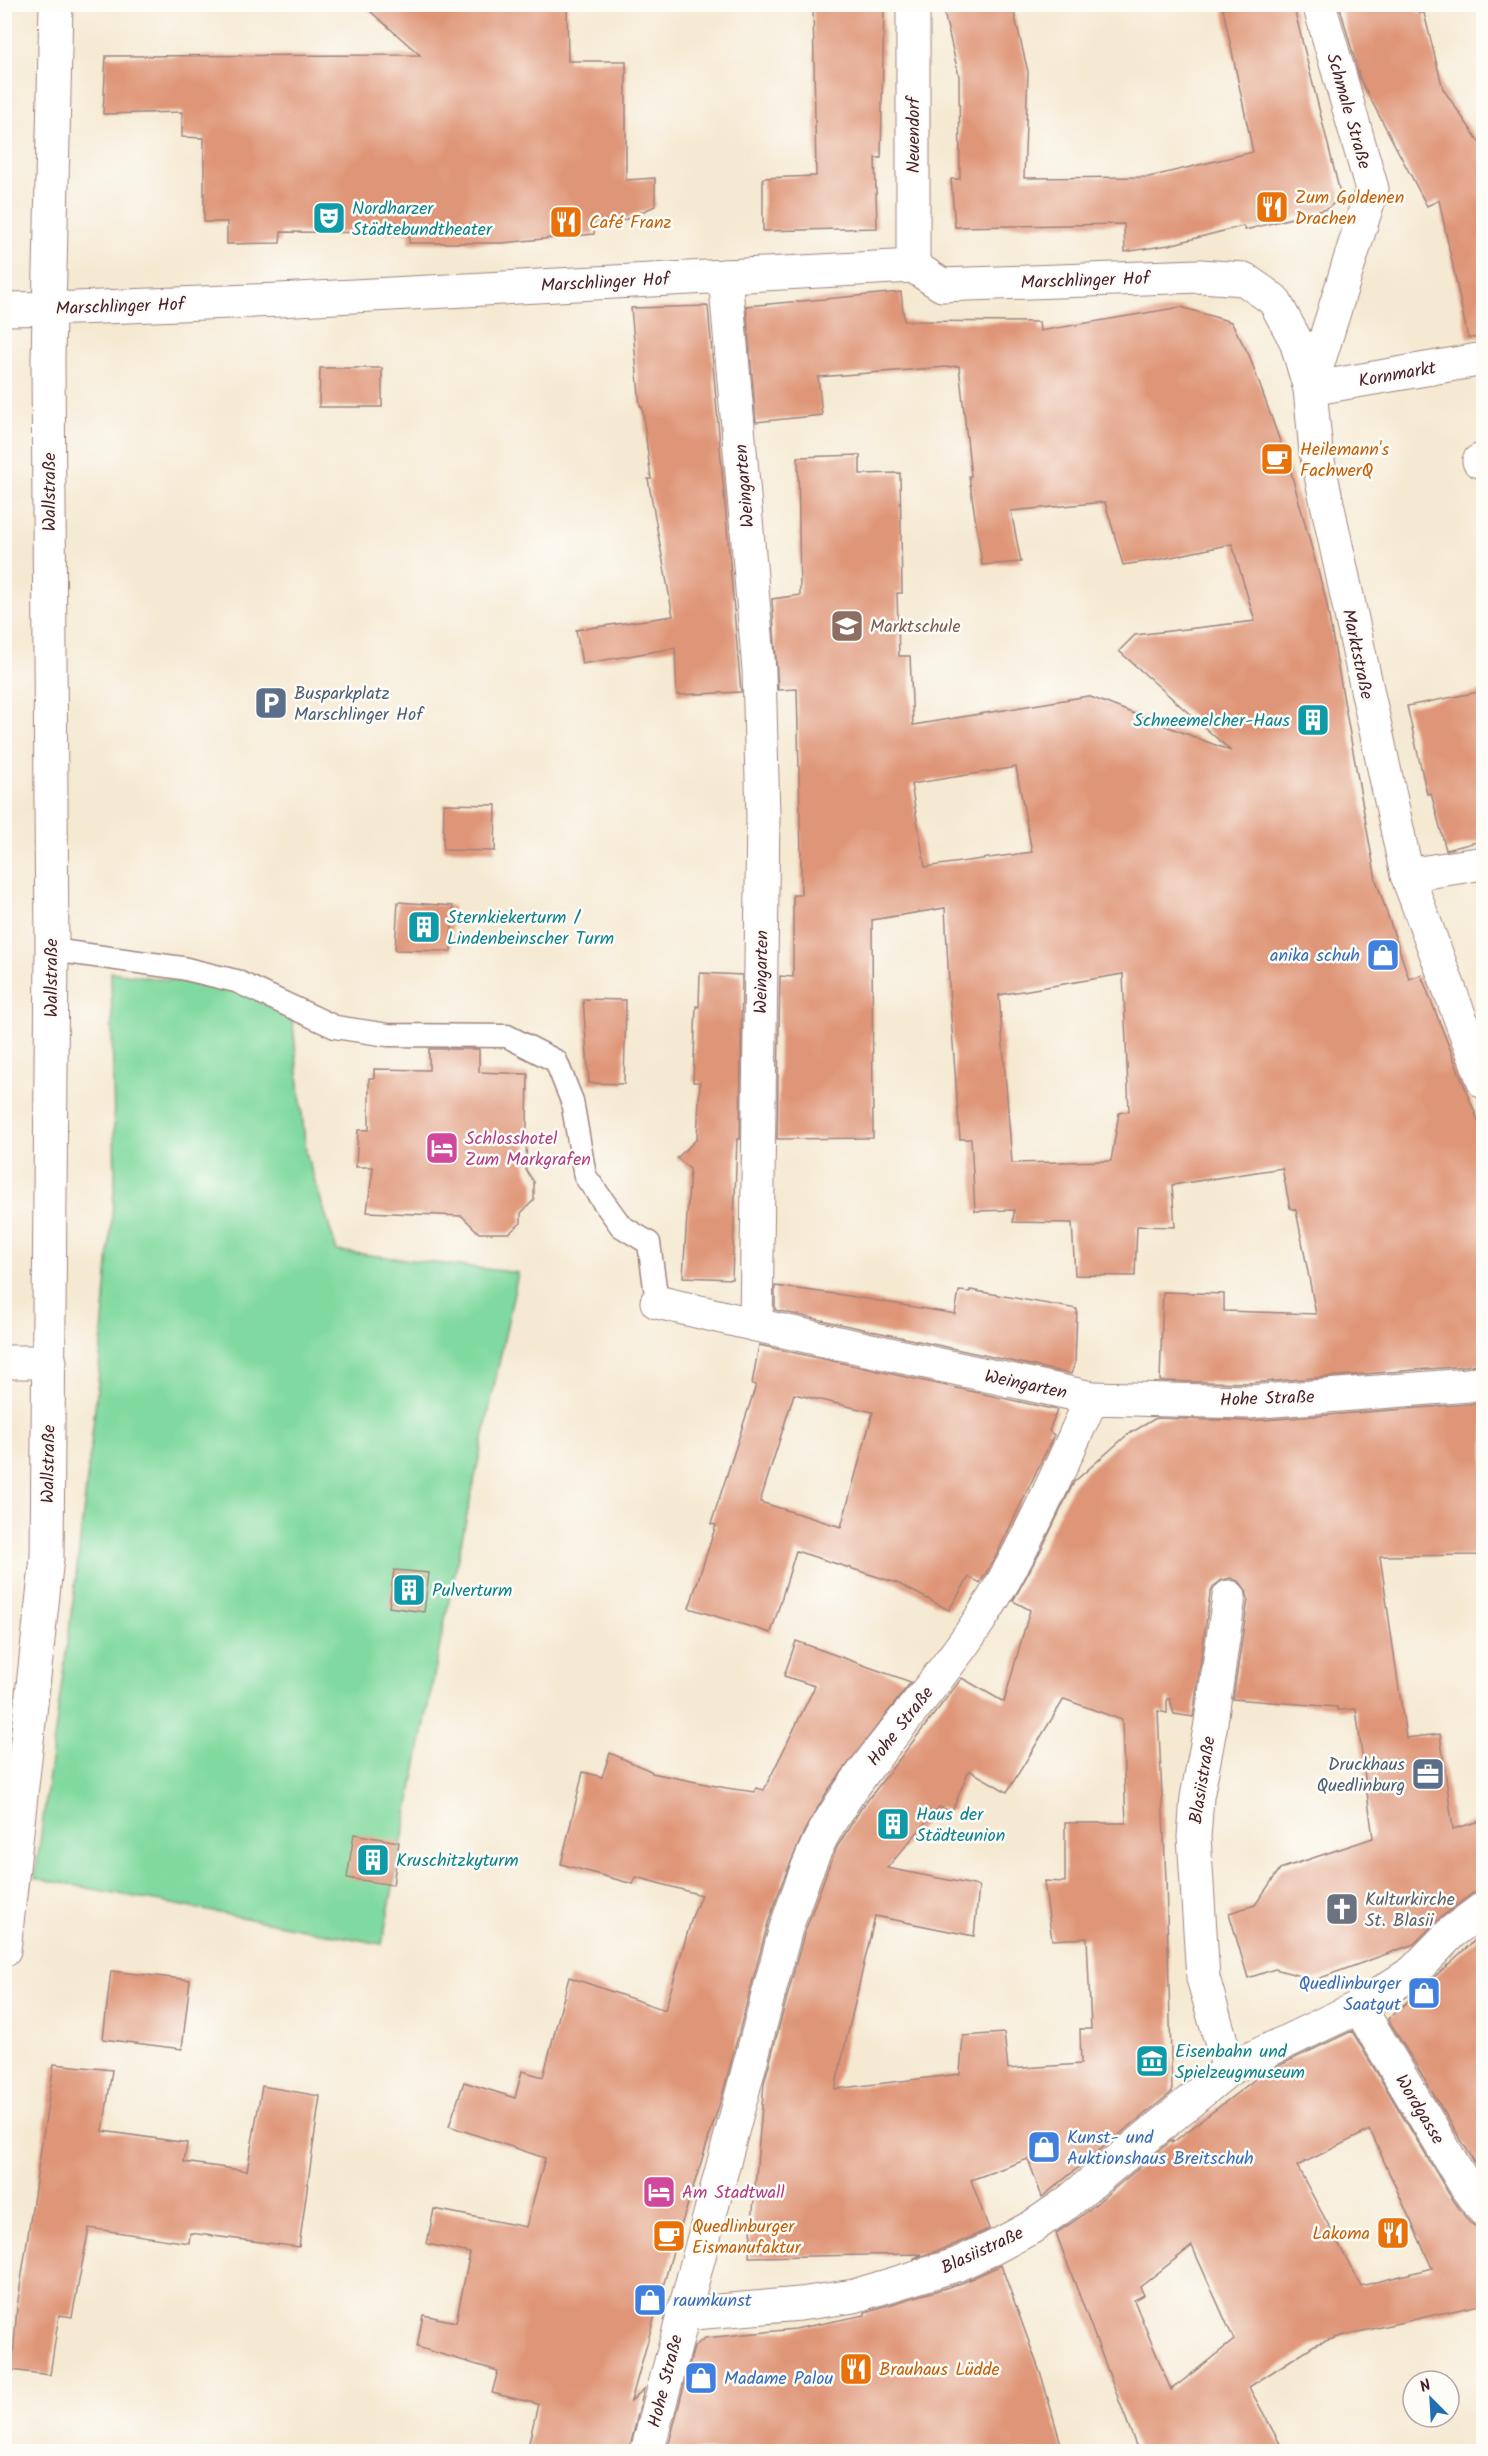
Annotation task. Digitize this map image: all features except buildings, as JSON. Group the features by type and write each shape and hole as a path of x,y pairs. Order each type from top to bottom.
{"street":[{"name":"Wallstraße","path":"4,1950 47,1558 52,950 49,309 56,4"},
{"name":"Neuendorf","path":"913,4 913,266"},
{"name":"Schmale Straße","path":"1310,389 1372,189 1319,4"},
{"name":"Marschlinger Hof","path":"4,309 279,300 913,266 942,285 1200,276"},
{"name":"Weingarten","path":"725,276 759,670 763,816 756,1325 1092,1398"},
{"name":"Marktstraße","path":"1200,276 1244,279 1275,300 1296,341 1310,389 1316,452 1407,875 1484,1082"},
{"name":"Kornmarkt","path":"1310,389 1484,359"},
{"path":"1407,875 1484,863"},
{"path":"657,1302 756,1325"},
{"path":"4,1362 50,1362"},
{"name":"Hohe Straße","path":"647,2451 786,1928 805,1873 827,1828 849,1792 978,1623 1004,1580 1024,1546 1092,1398 1249,1402 1484,1381"},
{"name":"Blasiistraße","path":"1229,1598 1210,1729 1197,1797 1194,1837 1203,1978 1229,2068"},
{"name":"Blasiistraße","path":"682,2314 800,2304 854,2296 956,2265 1032,2227 1067,2203 1229,2068 1359,2007 1413,1972 1452,1932 1484,1908"},
{"name":"Wordgasse","path":"1359,2007 1464,2183 1484,2210"}],"lane":[{"path":"52,950 182,968 236,981 335,1027 388,1035 507,1036 556,1061 572,1101 585,1176 621,1226 649,1243 657,1302"}],"green space":[{"path":"111,972 239,990 292,1015 306,1153 337,1251 518,1273 444,1624 382,1944 35,1878 74,1594 98,1382 115,1180"}],"place":[{"name":"Zum Goldenen Drachen","path":"1272,207"},
{"name":"Nordharzer Städtebundtheater","path":"329,218"},
{"name":"Café Franz","path":"566,222"},
{"name":"Heilemann's FachwerQ","path":"1277,459"},
{"name":"Marktschule","path":"847,626"},
{"name":"Busparkplatz Marschlinger Hof","path":"271,703"},
{"name":"Schneemelcher-Haus","path":"1313,720"},
{"name":"Sternkiekerturm / Lindenbeinscher Turm","path":"424,927"},
{"name":"anika schuh","path":"1383,955"},
{"name":"Schlosshotel Zum Markgrafen","path":"442,1148"},
{"name":"Pulverturm","path":"409,1590"},
{"name":"Druckhaus Quedlinburg","path":"1428,1774"},
{"name":"Haus der Städteunion","path":"893,1824"},
{"name":"Kruschitzkyturm","path":"373,1860"},
{"name":"Kulturkirche St. Blasii","path":"1342,1909"},
{"name":"Quedlinburger Saatgut","path":"1424,1993"},
{"name":"Eisenbahn und Spielzeugmuseum","path":"1152,2061"},
{"name":"Kunst- und Auktionshaus Breitschuh","path":"1044,2147"},
{"name":"Am Stadtwall","path":"659,2192"},
{"name":"Lakoma","path":"1393,2233"},
{"name":"Quedlinburger Eismanufaktur","path":"669,2236"},
{"name":"raumkunst","path":"650,2300"},
{"name":"Brauhaus Lüdde","path":"856,2369"},
{"name":"Madame Palou","path":"701,2378"}]}
